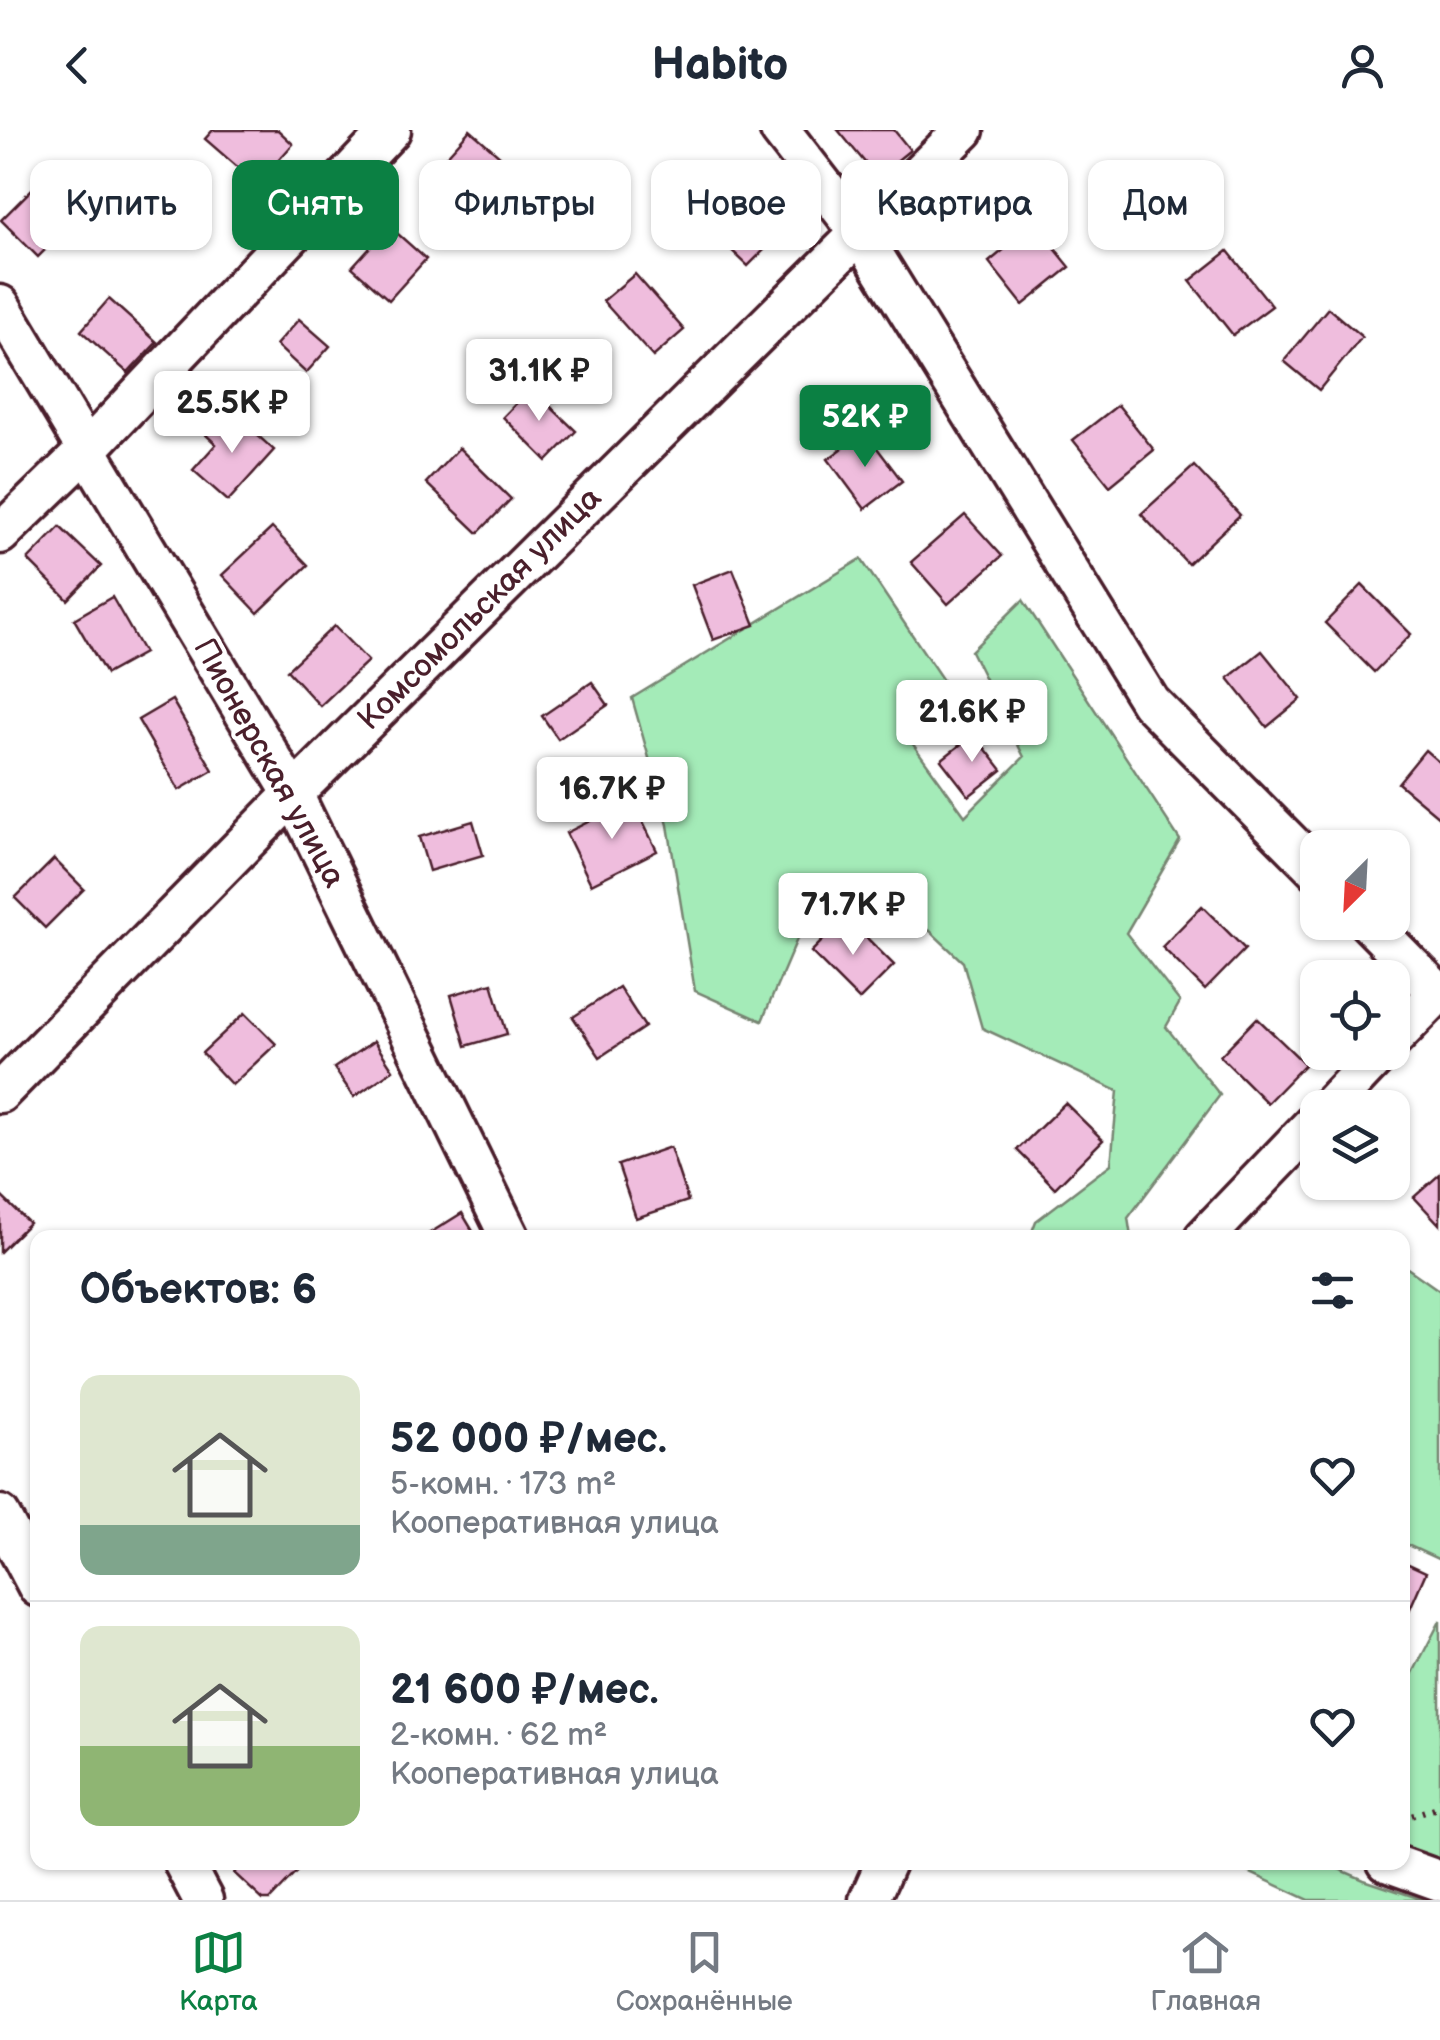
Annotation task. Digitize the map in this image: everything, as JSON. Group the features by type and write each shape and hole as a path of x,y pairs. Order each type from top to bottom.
{"street":[{"path":"0,534 87,450 392,130"},
{"path":"780,130 841,209"},
{"name":"Комсомольская улица","path":"934,160 964,130"},
{"name":"Комсомольская улица","path":"0,1093 293,794 843,250"},
{"path":"871,250 1150,702 1300,853"},
{"name":"Пионерская улица","path":"0,304 293,794 506,1230"},
{"path":"1386,940 1439,993 1410,1022"},
{"path":"1345,1090 1364,1070"},
{"path":"1212,1230 1300,1138"},
{"path":"0,1516 30,1571"},
{"path":"187,1870 203,1900"},
{"path":"869,1900 882,1870"},
{"path":"1408,1870 1440,1882"}],"path":[{"path":"1410,1816 1440,1806"}],"green space":[{"path":"861,559 944,682 907,736 965,816 1024,757 971,651 1023,600 1180,840 1126,933 1180,1002 1166,1027 1220,1095 1128,1218 1130,1230 1033,1230 1036,1221 1111,1164 1118,1091 982,1028 963,962 875,879 800,932 762,1021 695,991 668,825 632,698"},
{"path":"1410,1270 1440,1291 1440,1560 1410,1546"},
{"path":"1440,1621 1440,1862 1410,1852 1410,1679"},
{"path":"1244,1870 1341,1870 1424,1900 1309,1900"}],"building":[{"path":"213,130 278,130 293,144 279,160 232,162 205,139"},
{"path":"470,130 504,160 443,160"},
{"path":"838,130 894,130 910,150 898,160 863,160"},
{"path":"30,191 30,249 1,220"},
{"path":"399,235 426,259 389,300 352,267 367,250 399,250"},
{"path":"731,250 764,250 748,266"},
{"path":"1004,250 1056,250 1070,267 1023,305 989,262"},
{"path":"1228,251 1272,306 1233,335 1190,281"},
{"path":"635,274 684,330 653,357 603,301"},
{"path":"109,299 157,342 128,373 81,331"},
{"path":"1328,308 1362,337 1319,390 1284,361"},
{"path":"299,319 330,346 306,373 276,345"},
{"path":"531,388 576,431 547,461 503,417"},
{"path":"1118,405 1154,450 1110,486 1073,440"},
{"path":"229,410 274,450 228,501 193,470 216,444 206,435"},
{"path":"865,432 902,481 865,509 828,459"},
{"path":"459,448 511,499 478,533 426,483"},
{"path":"1194,466 1240,515 1188,564 1141,514"},
{"path":"965,515 1002,556 948,604 911,562"},
{"path":"60,527 101,566 68,600 28,560"},
{"path":"272,528 308,565 258,613 222,575"},
{"path":"733,569 755,625 713,640 692,585"},
{"path":"1362,585 1411,634 1374,672 1325,623"},
{"path":"112,597 144,653 106,674 74,619"},
{"path":"334,626 368,661 320,706 287,670"},
{"path":"1262,651 1301,699 1267,727 1228,678"},
{"path":"592,682 608,705 558,739 542,716"},
{"path":"172,700 213,770 179,790 138,720"},
{"path":"974,734 1002,770 969,796 941,760"},
{"path":"1425,750 1440,763 1440,818 1398,783"},
{"path":"632,800 657,851 591,884 566,833"},
{"path":"473,821 483,855 429,871 419,837"},
{"path":"54,859 84,889 45,928 15,898"},
{"path":"1202,906 1245,949 1205,990 1162,947"},
{"path":"846,917 894,965 859,1000 811,952"},
{"path":"492,983 507,1034 466,1046 451,995"},
{"path":"619,987 645,1027 600,1057 573,1017"},
{"path":"245,1013 276,1044 232,1085 202,1053"},
{"path":"1257,1018 1300,1059 1300,1069 1267,1103 1220,1056"},
{"path":"374,1041 393,1070 354,1097 334,1068"},
{"path":"1065,1103 1103,1140 1055,1188 1017,1150"},
{"path":"670,1147 688,1201 636,1218 618,1165"},
{"path":"1440,1174 1440,1225 1414,1197"},
{"path":"0,1195 29,1223 0,1252"},
{"path":"462,1213 472,1230 435,1230"},
{"path":"1410,1565 1426,1572 1410,1609"},
{"path":"298,1870 270,1900 263,1900 234,1873"}]}
